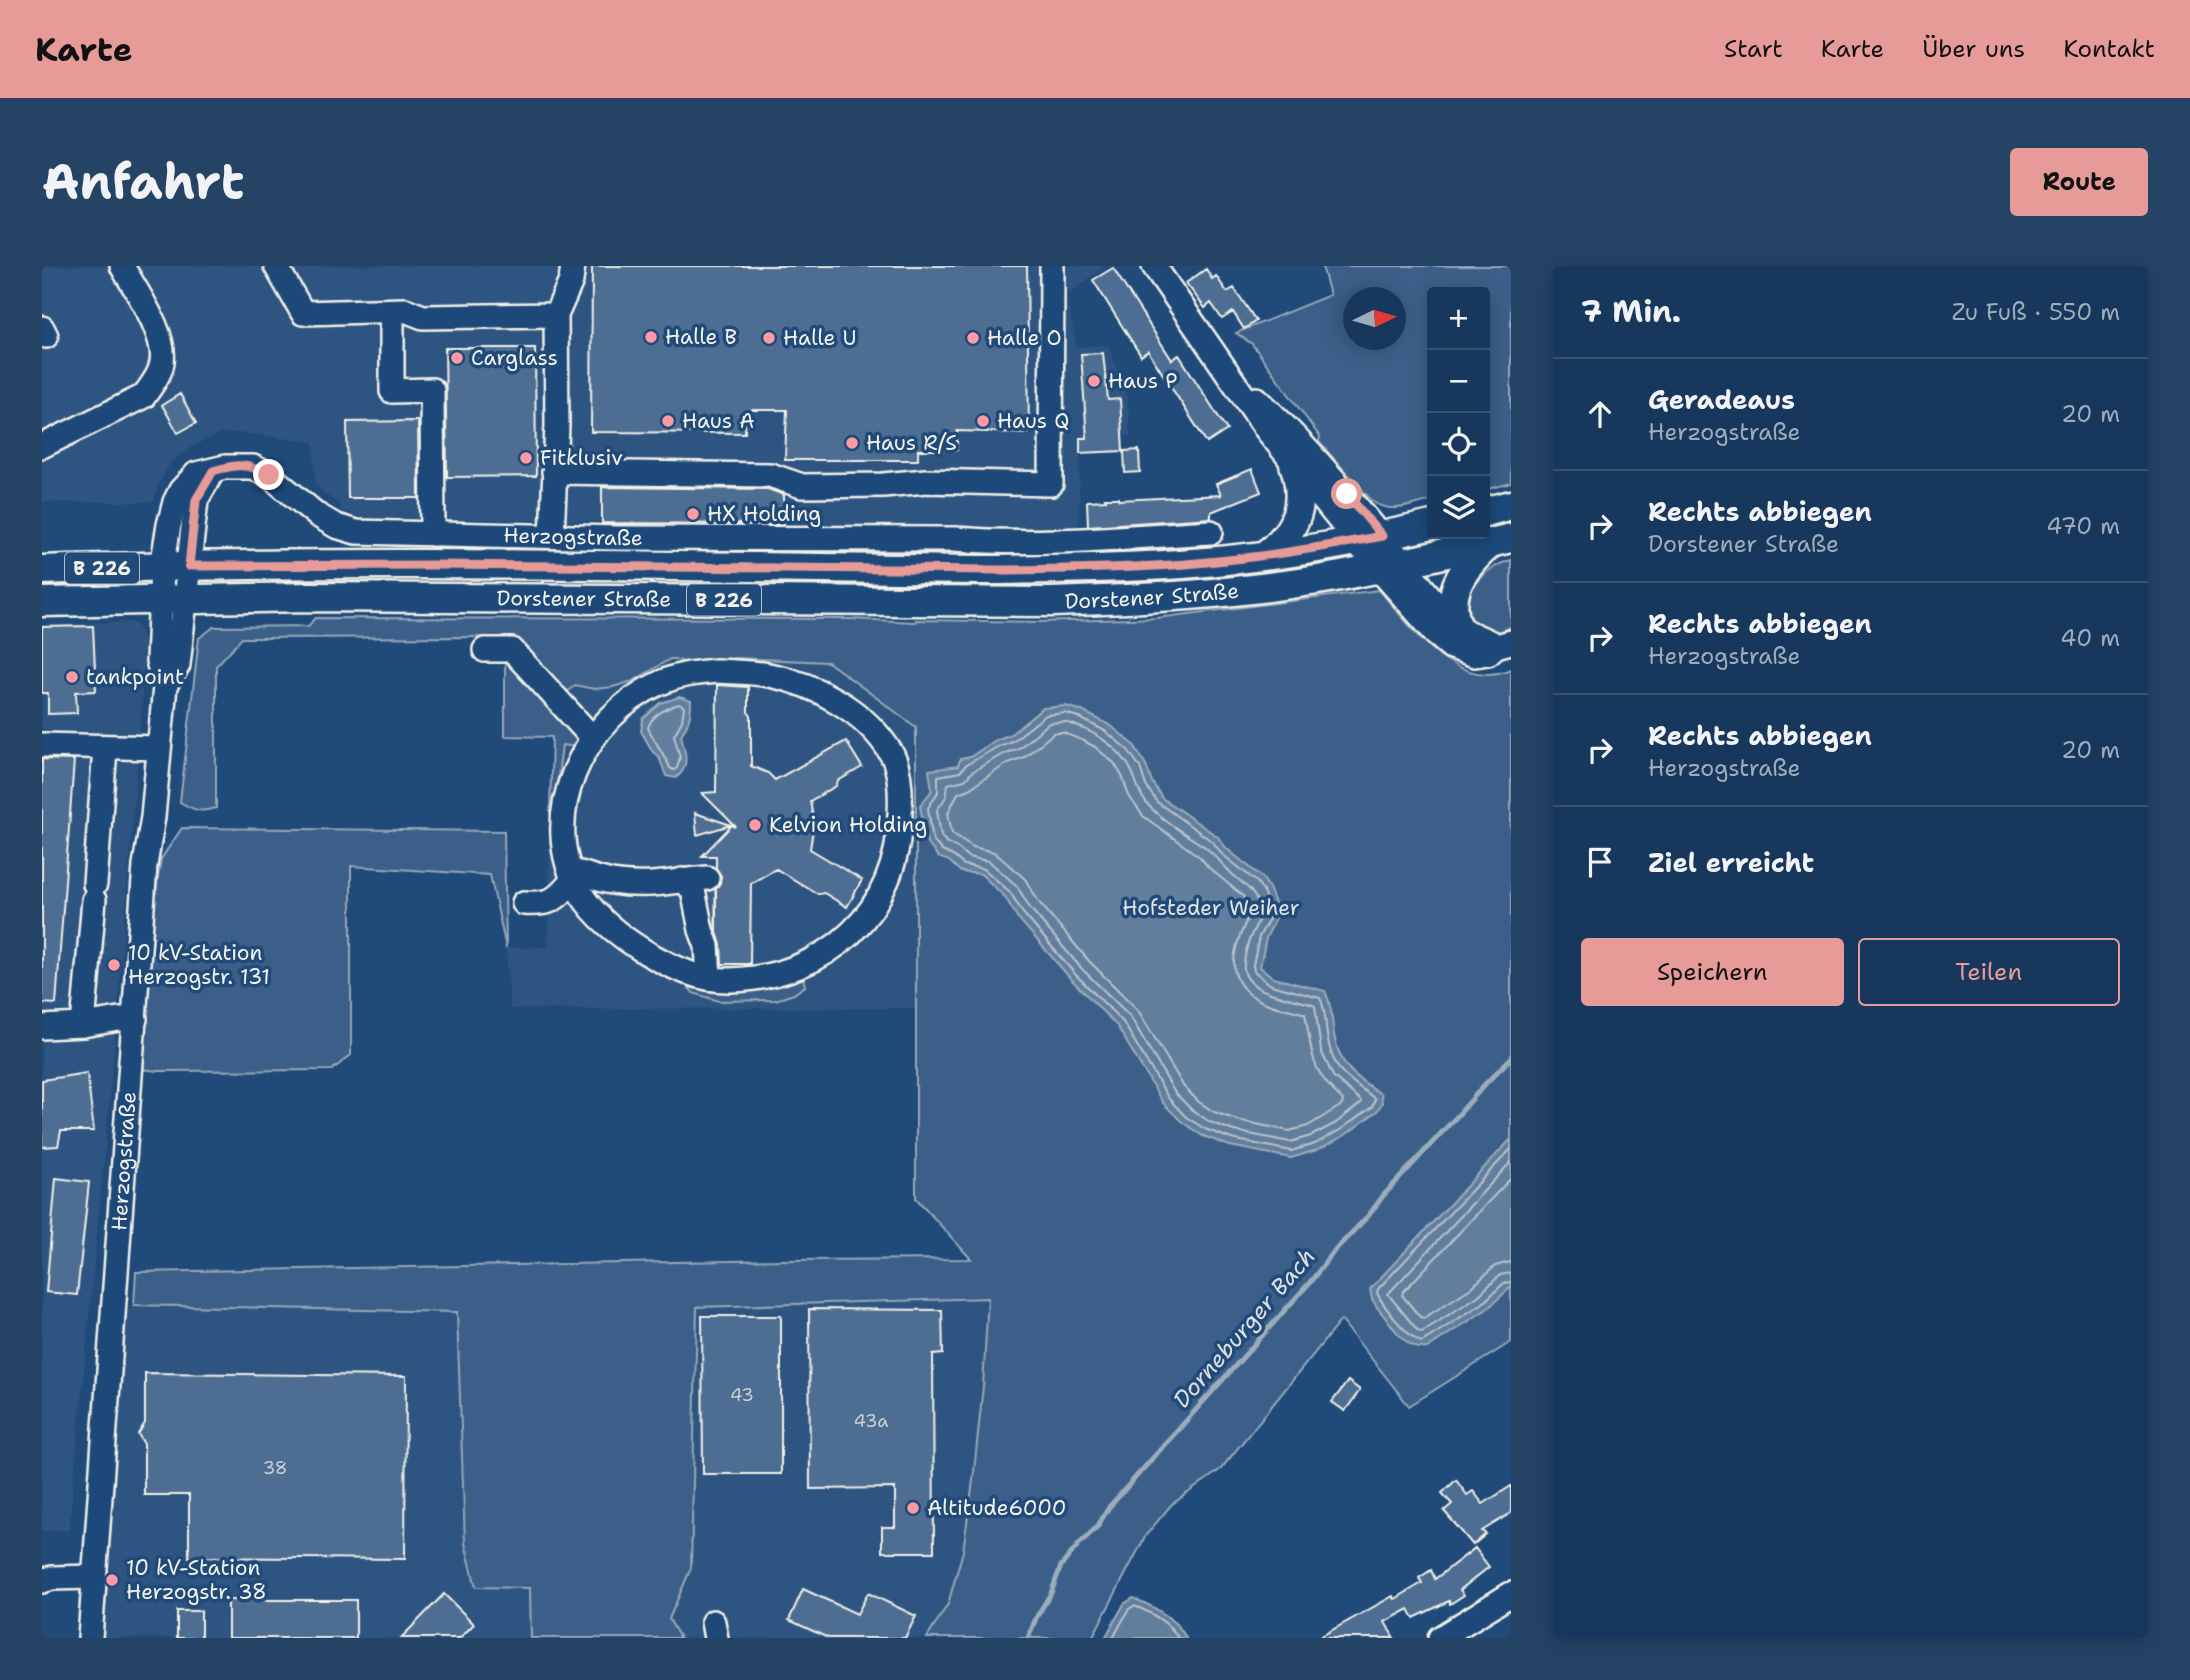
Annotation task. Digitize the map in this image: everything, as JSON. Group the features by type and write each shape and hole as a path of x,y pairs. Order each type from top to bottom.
{"main road":[{"path":"1265,555 1286,536 1295,521 1301,488 1294,464"},
{"path":"1490,511 1511,505"},
{"name":"Dorstener Straße","path":"42,570 448,565 998,570 1141,566 1265,555 1369,539 1427,526"},
{"path":"1457,625 1454,601 1457,584 1474,558 1502,540"},
{"name":"Dorstener Straße","path":"42,602 309,597 1053,602 1140,599 1323,579 1502,540"}],"street":[{"path":"42,446 144,396 162,366 162,348 156,329 122,266"},
{"path":"276,266 303,313 405,310 423,317 556,315"},
{"path":"552,536 556,315 571,281 573,266"},
{"path":"554,472 770,475 802,486 883,485 926,481 1051,484 1052,266"},
{"path":"1154,266 1267,430 1294,464 1369,539"},
{"path":"392,311 392,391 432,390 433,534"},
{"path":"1227,370 1301,441 1438,636 1462,652 1482,655 1504,644"},
{"name":"Herzogstraße","path":"90,1638 145,865 153,817 165,686 178,664 173,599 175,567 169,525 178,495 187,481 196,474 242,466 253,467 269,475 317,515 345,530 356,532 618,538 956,532 989,542 1210,533"},
{"path":"1391,566 1475,638 1504,644"},
{"path":"485,650 512,650 594,737"},
{"path":"684,674 768,674 798,682 828,695 858,717 892,754 901,792 898,845 888,878 865,921 846,940 825,954 795,967 757,978 729,981 694,975 632,944 604,922 579,891 563,841 569,789 579,760 594,737 611,717 632,699 659,683 684,674"},
{"path":"42,745 159,748"},
{"path":"83,1025 105,748"},
{"path":"524,903 542,904 557,898 580,873 612,882 639,885 707,878"},
{"path":"682,880 693,890 707,946 709,978"},
{"path":"42,1027 135,1019"},
{"path":"42,1581 52,1578 94,1577"},
{"path":"1440,1638 1511,1594"}],"shaded area":[{"path":"42,266 1105,266 1066,296 1077,347 1108,345 1128,398 1130,436 1080,439 1079,529 364,518 341,511 339,504 323,493 315,483 314,442 243,433 222,433 193,446 171,462 158,485 154,502 42,502"},
{"path":"131,622 138,626 145,641 141,717 114,1051 69,1530 42,1531 42,625"},
{"path":"735,658 828,662 918,729 917,1008 510,1009 506,948 548,947 550,812 554,808 562,745 554,702 575,685 594,689 613,687 633,681 670,659 702,663"},
{"path":"989,1298 983,1386 963,1551 948,1604 927,1638 680,1638 669,1619 691,1567 696,1307"},
{"path":"134,1305 457,1312 465,1543 530,1588 531,1638 97,1638 121,1318"}],"green space":[{"path":"1322,266 1511,266 1511,483 1490,489 1490,287 1427,287 1427,501 1409,506 1386,507 1372,501 1319,442 1320,437 1252,344 1236,333 1330,295"},
{"path":"1511,560 1511,627 1493,633 1472,625 1462,602 1482,576"},
{"path":"1379,590 1420,637 1453,664 1471,672 1491,674 1511,669 1511,1342 1409,1406 1341,1320 1221,1469 1171,1505 1146,1535 1092,1638 927,1638 948,1604 963,1551 983,1386 988,1298 697,1307 691,1568 669,1619 680,1638 531,1638 530,1588 476,1587 465,1543 457,1312 134,1305 136,1272 971,1259 916,1198 916,727 828,662 735,658 702,663 670,659 633,681 613,687 594,689 575,685 555,702 582,729 576,747 562,745 554,808 550,812 552,737 505,736 505,653 484,637 242,638 216,666 216,808 197,810 180,802 199,638 214,627 308,626 316,618 1040,622 1157,618"},
{"path":"182,828 504,831 506,948 490,875 351,866 351,1055 332,1070 139,1069 153,909 161,859"},
{"path":"715,884 715,934 719,937 719,964 746,964 752,971 802,972 805,986 794,994 775,1000 719,1001 693,993 687,985 690,978 707,983 696,888"}],"water":[{"path":"679,697 691,701 691,706 688,723 681,735 685,753 684,769 676,778 666,776 659,757 641,731 643,719 661,703"},
{"name":"Hofsteder Weiher","path":"1066,706 1110,725 1134,745 1162,798 1218,837 1227,849 1262,877 1277,908 1275,920 1266,938 1260,967 1274,978 1325,991 1331,1010 1335,1041 1343,1061 1355,1075 1381,1094 1382,1103 1377,1111 1344,1136 1317,1150 1291,1158 1230,1146 1203,1136 1182,1122 1163,1103 1117,1026 1070,978 1017,917 1005,897 981,874 961,872 949,861 938,857 927,843 920,806 932,790 929,770 958,766 960,759 970,757 996,740 1011,734 1043,708"},
{"path":"1511,1139 1511,1287 1487,1309 1427,1348 1412,1345 1399,1334 1377,1307 1370,1289"},
{"path":"1133,1598 1170,1619 1186,1638 1105,1638 1124,1604"}],"building":[{"path":"592,266 1027,266 1029,433 957,431 957,450 918,450 918,460 785,460 787,410 746,410 745,433 591,432"},
{"path":"1113,268 1172,360 1179,355 1227,430 1207,443 1148,351 1141,356 1093,280"},
{"path":"1206,269 1212,279 1216,276 1227,292 1234,288 1256,321 1244,329 1233,312 1222,319 1211,303 1205,308 1186,283"},
{"path":"445,348 535,348 536,476 447,477"},
{"name":"Haus P","path":"1103,353 1108,400 1120,399 1123,451 1080,453 1080,438 1087,438 1081,354"},
{"path":"180,394 196,423 178,433 162,405"},
{"path":"418,421 419,498 348,498 347,422"},
{"path":"1139,450 1140,472 1125,473 1124,451"},
{"path":"1252,469 1261,492 1211,512 1211,518 1088,526 1087,501 1106,500 1105,498 1119,500 1221,495 1216,484"},
{"name":"HX Holding","path":"602,487 768,489 784,495 784,524 602,523"},
{"path":"93,626 96,691 76,692 77,713 48,714 48,693 42,693 42,627"},
{"name":"Kelvion Holding","path":"717,685 748,687 751,766 768,773 775,780 846,741 862,767 810,801 814,823 810,849 862,880 847,907 824,893 818,894 776,869 751,883 750,964 722,964 721,945 716,929 716,889 721,876 716,868 716,856 702,856 732,825 736,827 702,793 716,792"},
{"path":"42,759 74,760 56,1004 42,1003"},
{"path":"695,813 731,825 697,835"},
{"path":"87,1073 94,1131 61,1131 58,1146 42,1147 42,1080"},
{"path":"56,1178 89,1182 77,1295 46,1292"},
{"path":"809,1309 942,1310 943,1354 933,1355 934,1552 882,1552 882,1527 895,1527 895,1488 810,1489"},
{"path":"702,1316 781,1316 781,1474 703,1474"},
{"path":"145,1373 406,1376 405,1559 189,1557 189,1495 144,1495 144,1444 138,1434 145,1423"},
{"path":"1348,1381 1360,1390 1345,1411 1332,1402"},
{"path":"1456,1480 1467,1495 1473,1491 1483,1504 1511,1486 1511,1513 1482,1531 1486,1534 1473,1545 1444,1511 1452,1504 1442,1493"},
{"path":"1475,1548 1489,1567 1460,1590 1464,1595 1450,1604 1449,1601 1414,1618 1409,1609 1385,1622 1394,1638 1318,1638 1422,1583 1419,1578 1431,1570 1435,1579"},
{"path":"803,1589 857,1614 868,1593 916,1616 905,1638 828,1638 789,1620"},
{"path":"444,1594 474,1624 460,1638 401,1638"},
{"path":"228,1600 356,1600 356,1638 228,1638"},
{"path":"177,1611 201,1611 201,1638 177,1638"}],"waterway":[{"name":"Dorneburger Bach","path":"1028,1638 1051,1593 1061,1566 1097,1527 1109,1507 1311,1281 1383,1196 1511,1058"}],"place":[{"name":"Halle B","path":"651,337"},
{"name":"Halle U","path":"769,338"},
{"name":"Halle O","path":"973,338"},
{"name":"Carglass","path":"457,358"},
{"name":"Haus P","path":"1094,381"},
{"name":"Haus A","path":"668,421"},
{"name":"Haus Q","path":"983,421"},
{"name":"Haus R/S","path":"852,443"},
{"name":"Fitklusiv","path":"526,458"},
{"name":"HX Holding","path":"693,514"},
{"name":"tankpoint","path":"72,677"},
{"name":"Kelvion Holding","path":"755,825"},
{"name":"10 kV-Station Herzogstr. 131","path":"114,965"},
{"name":"Altitude6000","path":"913,1508"},
{"name":"10 kV-Station Herzogstr. 38","path":"112,1580"}],"route":[{"path":"269,475 253,467 242,466 213,471 196,500 189,566 1091,569 1235,559 1382,536 1347,494"}]}
